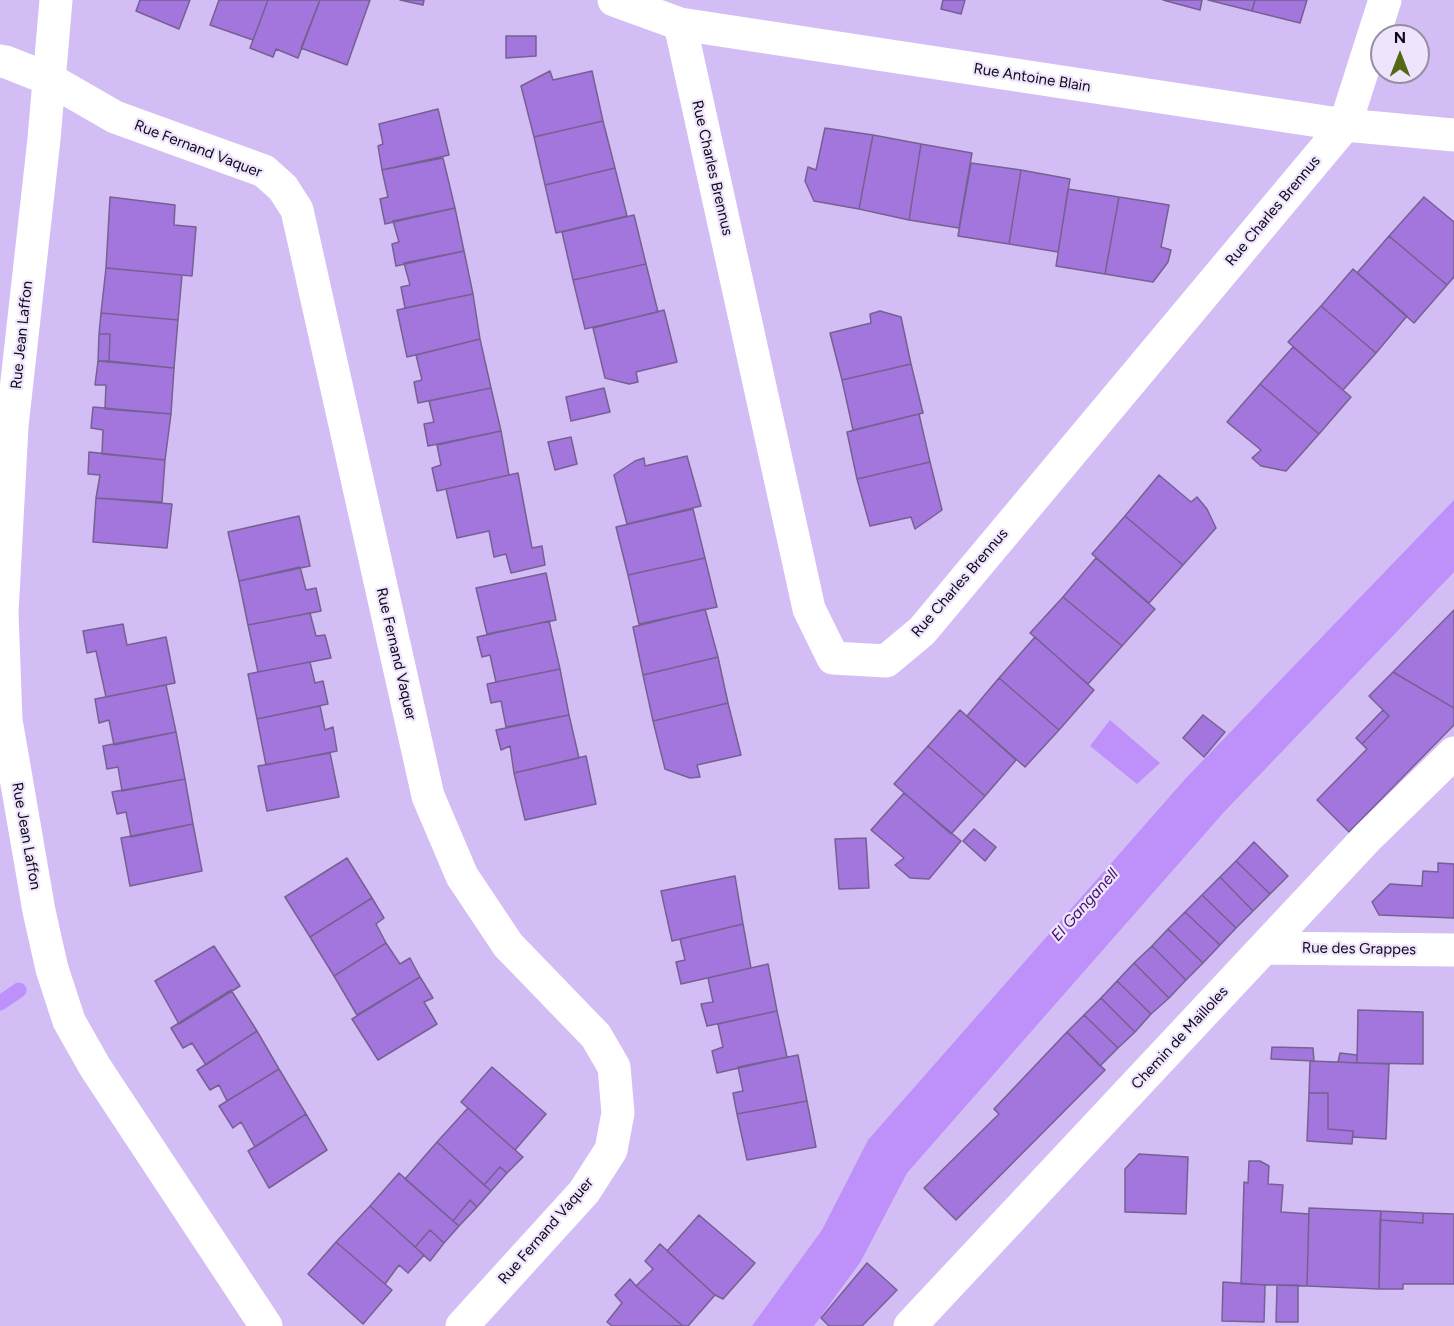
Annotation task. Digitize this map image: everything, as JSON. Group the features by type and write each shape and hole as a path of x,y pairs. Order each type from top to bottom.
{"street":[{"name":"Rue Jean Laffon","path":"56,0 44,139 12,426 2,613 6,720 39,911 52,969 69,1021 102,1077 266,1326"},
{"name":"Rue Antoine Blain","path":"614,0 680,24 1345,125 1454,135"},
{"path":"1345,125 1385,0"},
{"name":"Rue Charles Brennus","path":"680,24 809,609 833,658 886,661 922,631 1345,125"},
{"name":"Rue Fernand Vaquer","path":"0,62 6,62 49,79 115,117 264,171 283,188 297,210 428,796 462,876 508,945 596,1036 614,1067 618,1113 611,1150 584,1192 462,1326"},
{"name":"Chemin de Mailloles","path":"910,1326 1367,838 1454,753"},
{"name":"Rue des Grappes","path":"1264,948 1454,950"}],"water":[{"name":"El Ganganell","path":"1454,500 1454,572 1224,812 907,1173 861,1261 814,1326 752,1326 822,1230 868,1140 1186,778"},
{"path":"1110,720 1160,763 1137,784 1090,746"}],"building":[{"path":"140,0 190,0 179,29 136,11"},
{"path":"219,0 268,0 253,40 210,25"},
{"path":"268,0 320,0 298,58 276,49 273,57 250,48"},
{"path":"320,0 370,0 347,65 301,48"},
{"path":"400,0 424,0 423,5"},
{"path":"943,0 965,0 961,14 941,9"},
{"path":"1163,0 1202,0 1200,10"},
{"path":"1208,0 1255,0 1252,11"},
{"path":"1255,0 1307,0 1300,23 1252,11"},
{"path":"506,36 536,36 536,56 506,58"},
{"path":"550,71 553,80 592,71 603,121 534,137 521,86"},
{"path":"438,109 449,155 382,170 378,146 383,144 379,124"},
{"path":"603,121 615,168 545,185 534,137"},
{"path":"825,128 873,135 859,209 814,201 805,181 808,167 816,170"},
{"path":"873,135 921,144 909,220 859,209"},
{"path":"921,144 972,153 959,228 909,220"},
{"path":"443,158 455,208 385,224 380,199 388,197 382,170"},
{"path":"971,163 1021,170 1009,244 958,236"},
{"path":"615,168 627,216 556,233 545,185"},
{"path":"1021,170 1070,179 1058,252 1009,244"},
{"path":"1068,189 1119,197 1105,274 1056,266"},
{"path":"110,197 175,205 174,225 196,227 192,276 106,268"},
{"path":"1119,197 1169,205 1161,247 1171,250 1168,262 1153,282 1105,274"},
{"path":"1424,197 1454,222 1454,277 1447,285 1389,236"},
{"path":"455,208 464,251 396,266 392,244 399,242 393,221"},
{"path":"634,215 646,264 573,280 562,232"},
{"path":"1389,236 1447,285 1414,323 1357,273"},
{"path":"464,251 473,294 405,308 401,287 410,285 404,263"},
{"path":"646,264 658,312 585,329 573,280"},
{"path":"106,268 182,275 178,320 101,313"},
{"path":"1353,269 1407,316 1376,353 1321,306"},
{"path":"473,294 480,339 407,357 397,310"},
{"path":"1321,306 1376,353 1343,390 1288,342"},
{"path":"664,310 677,362 636,372 638,382 629,384 605,378 593,328"},
{"path":"880,311 901,317 911,364 842,380 830,333 871,323 870,314"},
{"path":"101,313 178,320 174,368 109,361 110,334 99,334"},
{"path":"99,334 110,334 109,361 98,361"},
{"path":"480,339 491,388 418,403 414,382 422,380 416,355"},
{"path":"1293,347 1351,397 1319,434 1260,384"},
{"path":"98,361 174,368 171,414 105,409 106,385 95,385"},
{"path":"911,364 923,413 853,430 842,380"},
{"path":"1260,384 1319,434 1286,471 1261,466 1252,458 1261,450 1227,422"},
{"path":"491,388 501,431 428,446 424,424 434,422 429,401"},
{"path":"604,388 610,412 571,421 566,397"},
{"path":"93,407 171,414 165,460 102,454 103,430 91,428"},
{"path":"919,414 930,462 857,479 847,432"},
{"path":"501,431 509,475 437,491 432,468 441,465 437,445"},
{"path":"571,437 577,464 555,470 548,442"},
{"path":"89,452 165,460 162,502 96,498 100,475 88,474"},
{"path":"687,456 701,506 627,524 614,475 635,461 644,458 645,466"},
{"path":"930,462 942,510 915,529 911,517 870,526 857,479"},
{"path":"518,473 532,548 542,546 545,565 511,573 506,554 494,557 489,531 457,538 446,489"},
{"path":"1159,475 1191,502 1197,497 1207,509 1216,528 1183,565 1125,516"},
{"path":"96,498 172,504 167,548 93,542"},
{"path":"693,509 705,558 628,575 616,527"},
{"path":"299,516 310,566 239,581 228,532"},
{"path":"1125,516 1183,565 1149,603 1092,554"},
{"path":"705,558 717,607 639,624 628,575"},
{"path":"1096,558 1155,609 1122,646 1063,597"},
{"path":"300,567 306,590 316,588 321,611 248,625 239,581"},
{"path":"546,573 556,620 487,634 476,588"},
{"path":"1063,597 1122,646 1088,684 1030,633"},
{"path":"705,609 718,657 643,675 633,627"},
{"path":"1454,610 1454,708 1393,672"},
{"path":"310,613 316,636 325,635 331,658 258,672 248,625"},
{"path":"549,621 560,669 496,682 490,655 482,657 477,637"},
{"path":"123,624 127,645 166,637 175,683 106,697 96,651 87,653 83,631"},
{"path":"1035,637 1094,690 1059,730 999,678"},
{"path":"718,657 728,703 653,721 643,675"},
{"path":"310,662 315,683 323,681 328,704 257,719 248,674"},
{"path":"560,669 569,715 506,727 501,701 491,703 487,684"},
{"path":"1393,672 1454,708 1454,725 1349,832 1317,800 1367,749 1362,744 1389,716 1369,696"},
{"path":"999,678 1059,730 1025,767 967,716"},
{"path":"166,685 176,732 114,745 109,720 99,723 95,699"},
{"path":"728,703 741,755 697,765 700,777 690,778 665,769 653,721"},
{"path":"320,706 325,730 333,727 337,751 266,765 257,719"},
{"path":"960,710 1016,760 985,796 928,746"},
{"path":"1383,710 1389,716 1362,744 1356,738"},
{"path":"569,715 579,758 514,773 510,746 501,750 496,730"},
{"path":"1203,715 1225,732 1204,757 1183,738"},
{"path":"176,732 185,779 122,791 118,767 107,769 103,746"},
{"path":"928,746 985,796 951,834 894,784"},
{"path":"330,753 339,797 267,811 258,766"},
{"path":"586,756 596,804 525,820 514,773"},
{"path":"185,779 193,824 131,837 126,812 117,814 112,792"},
{"path":"904,793 961,841 929,879 910,878 895,865 904,858 871,830"},
{"path":"193,824 202,871 130,886 121,838"},
{"path":"974,829 996,847 985,861 963,841"},
{"path":"866,838 869,888 839,889 835,839"},
{"path":"1254,842 1288,876 1270,894 1236,861"},
{"path":"347,858 372,898 310,937 285,897"},
{"path":"1236,861 1270,894 1253,911 1220,877"},
{"path":"1438,863 1454,864 1454,918 1379,915 1372,902 1390,884 1422,886 1423,871 1438,872"},
{"path":"735,876 743,924 672,941 661,891"},
{"path":"1220,877 1253,911 1236,928 1202,895"},
{"path":"1202,895 1236,928 1220,945 1185,912"},
{"path":"372,898 384,918 376,924 386,943 334,976 310,937"},
{"path":"1185,912 1220,945 1203,963 1168,929"},
{"path":"743,924 751,968 681,984 676,962 685,960 680,939"},
{"path":"1168,929 1203,963 1186,980 1152,946"},
{"path":"386,943 400,964 410,958 420,977 357,1015 334,976"},
{"path":"214,946 240,986 179,1024 155,981"},
{"path":"1152,946 1186,980 1169,998 1134,963"},
{"path":"1134,963 1169,998 1151,1014 1117,981"},
{"path":"768,964 777,1011 707,1026 701,1004 713,1002 708,978"},
{"path":"420,977 433,998 424,1002 437,1024 378,1060 352,1019"},
{"path":"1117,981 1151,1014 1135,1032 1101,998"},
{"path":"231,990 257,1031 206,1065 192,1043 183,1048 171,1028"},
{"path":"1101,998 1135,1032 1118,1048 1084,1015"},
{"path":"1358,1010 1423,1012 1423,1064 1357,1063"},
{"path":"777,1011 787,1057 717,1073 712,1051 723,1047 718,1024"},
{"path":"1084,1015 1118,1048 1100,1066 1067,1032"},
{"path":"257,1031 279,1069 227,1101 219,1085 210,1090 197,1070"},
{"path":"1067,1032 1105,1070 956,1220 924,1188 999,1114 994,1109"},
{"path":"1272,1047 1313,1048 1314,1061 1271,1059"},
{"path":"1340,1053 1357,1055 1357,1063 1338,1062"},
{"path":"798,1055 807,1101 737,1114 733,1093 743,1091 738,1067"},
{"path":"1310,1061 1389,1064 1386,1139 1353,1137 1353,1131 1328,1129 1328,1093 1309,1093"},
{"path":"492,1067 546,1114 515,1150 461,1102"},
{"path":"279,1069 306,1114 255,1147 241,1122 233,1128 219,1106"},
{"path":"1309,1093 1328,1093 1328,1129 1353,1131 1352,1144 1307,1141"},
{"path":"807,1101 816,1147 747,1160 737,1114"},
{"path":"468,1108 523,1157 507,1173 500,1167 484,1185 437,1142"},
{"path":"306,1114 327,1150 269,1188 248,1151"},
{"path":"437,1142 491,1191 477,1207 470,1200 453,1221 405,1179"},
{"path":"1139,1154 1188,1157 1186,1214 1125,1212 1125,1169"},
{"path":"1249,1161 1260,1161 1269,1166 1268,1184 1283,1185 1281,1212 1309,1214 1307,1286 1241,1284 1244,1182 1248,1183"},
{"path":"500,1167 507,1173 491,1191 484,1185"},
{"path":"399,1173 459,1226 444,1243 430,1230 415,1247 370,1206"},
{"path":"470,1200 477,1207 459,1226 453,1221"},
{"path":"370,1206 424,1255 408,1273 399,1265 385,1284 336,1242"},
{"path":"1309,1208 1381,1211 1379,1289 1307,1286"},
{"path":"1381,1211 1423,1213 1423,1223 1380,1220"},
{"path":"1423,1213 1454,1214 1454,1284 1403,1284 1403,1289 1379,1289 1380,1220 1423,1223"},
{"path":"699,1215 755,1263 723,1299 715,1295 667,1251"},
{"path":"430,1230 444,1243 430,1261 415,1247"},
{"path":"336,1242 392,1290 363,1324 308,1274"},
{"path":"660,1244 715,1295 688,1326 683,1326 636,1286 653,1269 645,1261"},
{"path":"867,1263 897,1290 862,1326 829,1326 821,1318"},
{"path":"630,1279 683,1326 612,1326 607,1322 622,1303 615,1295"},
{"path":"1223,1282 1265,1285 1264,1322 1222,1321"},
{"path":"1277,1285 1298,1285 1298,1322 1276,1322"}],"waterway":[{"path":"0,1003 19,990"}]}
